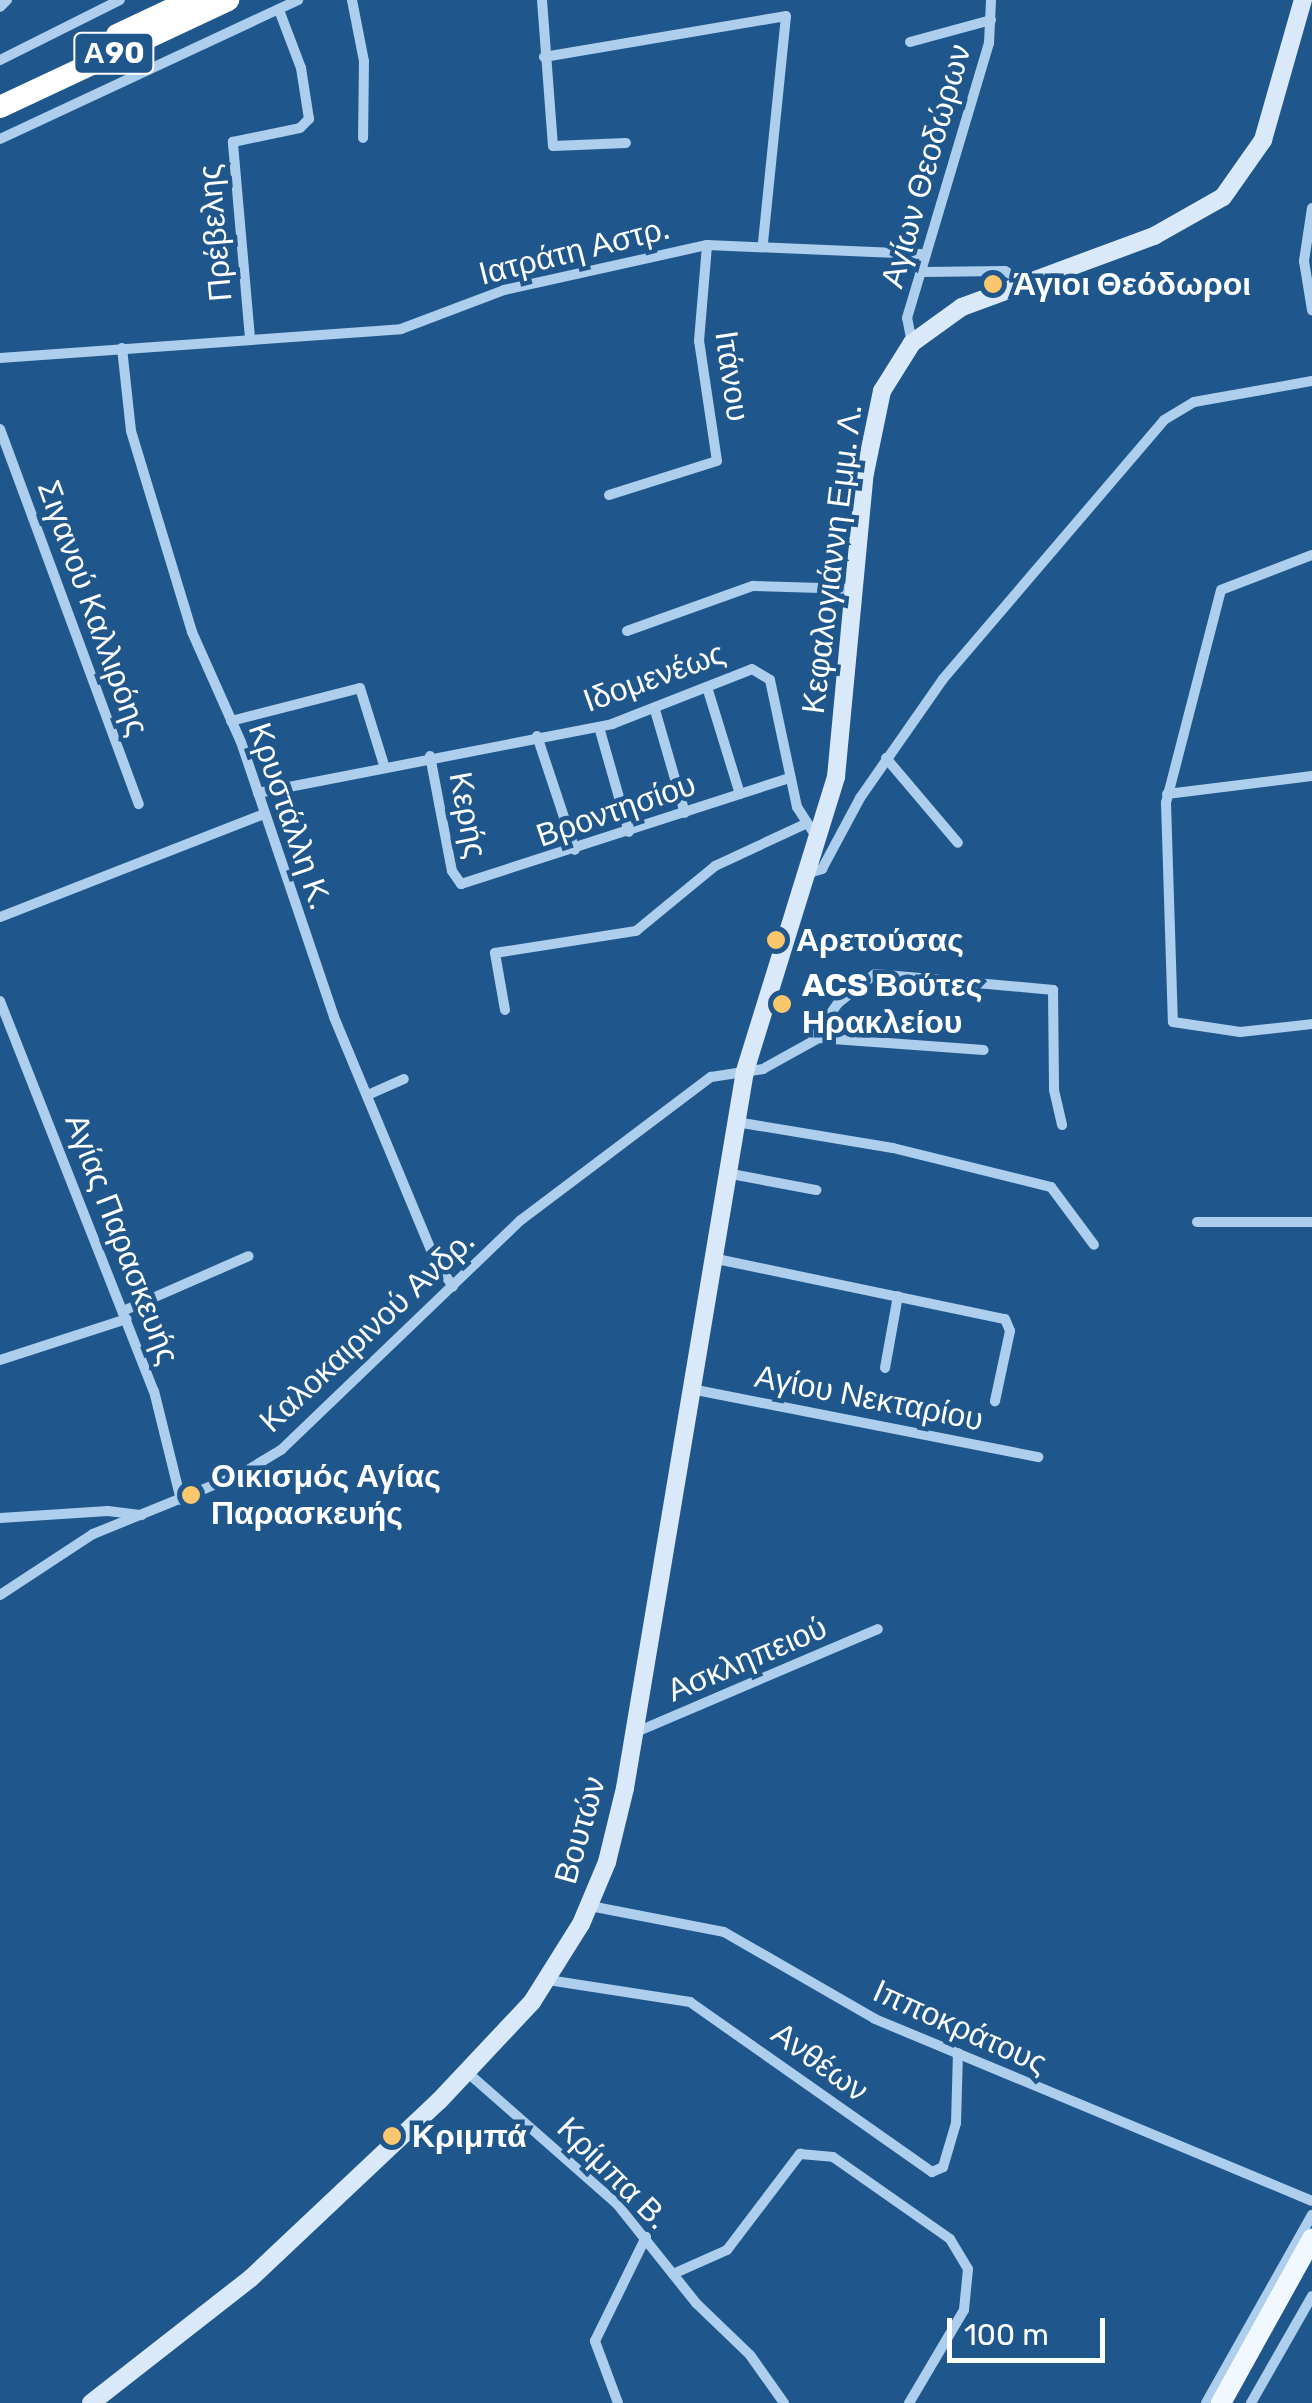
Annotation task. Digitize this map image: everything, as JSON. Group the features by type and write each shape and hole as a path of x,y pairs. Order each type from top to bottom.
{"highway":[{"name":"Α90","path":"0,90 191,0"},
{"name":"Α90","path":"0,106 228,0"}],"main road":[{"name":"Κεφαλογιάννη Εμμ. Λ.","path":"745,1071 819,840 839,756 873,422 888,380 912,344 962,306 1172,229 1232,188 1263,140 1303,0"},
{"name":"Βουτών","path":"91,2403 252,2278 468,2072 548,1980 590,1906 613,1838 634,1733 745,1071"},
{"path":"1221,2403 1312,2239"},
{"path":"1236,2403 1312,2266"}],"street":[{"path":"0,7 7,0"},
{"path":"0,60 120,0"},
{"path":"0,139 298,0"},
{"path":"352,0 364,61 363,138"},
{"path":"542,0 553,146 626,143"},
{"name":"Αγίων Θεοδώρων","path":"912,344 908,318 991,20 991,0"},
{"name":"Πρέβελης","path":"250,338 234,139 300,128 309,119 300,68 279,10"},
{"path":"544,57 786,16 763,244"},
{"path":"910,42 991,20"},
{"path":"1312,208 1304,261 1312,310"},
{"name":"Ιατράτη Αστρ.","path":"0,358 401,330 504,290 707,244 926,254"},
{"name":"Ιτάνου","path":"609,495 717,462 699,341 707,244"},
{"path":"923,272 1005,272 1024,282"},
{"name":"Κρυστάλλη Κ.","path":"122,348 137,453 192,632 231,720 326,997 370,1094 428,1244 454,1287"},
{"path":"808,873 822,869 886,758 943,679 1164,420 1194,402 1312,381"},
{"name":"Σιγανού Καλλιρόης","path":"0,428 139,804"},
{"path":"1312,555 1221,590 1167,794 1173,1022 1240,1032 1312,1024"},
{"path":"627,631 760,585 855,589"},
{"name":"Ιδομενέως","path":"258,794 430,756 599,727 655,710 746,670 768,676 790,778 805,824 819,840"},
{"path":"707,686 740,794"},
{"path":"231,720 360,688 384,766"},
{"path":"655,710 685,813"},
{"path":"599,727 630,832"},
{"path":"538,736 575,850"},
{"name":"Κερής","path":"430,756 458,883"},
{"path":"886,758 958,842"},
{"path":"1167,794 1312,776"},
{"name":"Βροντησίου","path":"458,883 575,850 790,778"},
{"path":"0,917 264,814"},
{"path":"505,1010 495,953 636,931 715,866 805,824"},
{"path":"813,1039 838,1003 876,974 1053,990 1054,1090 1062,1125"},
{"name":"Αγίας Παρασκευής","path":"0,1002 154,1392 181,1500"},
{"path":"813,1039 984,1050"},
{"name":"Καλοκαιρινού Ανδρ.","path":"0,1595 94,1534 241,1474 305,1432 521,1220 640,1127 710,1077 763,1068 813,1039"},
{"path":"370,1094 404,1079"},
{"path":"735,1122 893,1148 1054,1188 1094,1244"},
{"path":"726,1173 816,1190"},
{"path":"1197,1222 1312,1222"},
{"path":"0,1360 124,1315 249,1256"},
{"path":"711,1258 1008,1321 995,1401"},
{"path":"885,1368 898,1296"},
{"name":"Αγίου Νεκταρίου","path":"690,1389 1038,1457"},
{"path":"0,1518 108,1510 144,1516"},
{"name":"Ασκληπειού","path":"634,1733 878,1629"},
{"name":"Ιπποκράτους","path":"590,1906 724,1932 875,2019 1312,2201"},
{"name":"Ανθέων","path":"548,1980 690,2002 932,2172 943,2167 956,2124 958,2053"},
{"name":"Κρίμπα Β.","path":"468,2072 646,2236 673,2274 750,2356 784,2403"},
{"name":"Κρίμπα Β.","path":"673,2274 728,2250 800,2154 834,2157 945,2235 968,2269 964,2310 909,2403"},
{"path":"1206,2403 1312,2216"},
{"path":"618,2403 595,2341 646,2236"},
{"path":"1251,2403 1312,2296"}],"place":[{"name":"Άγιοι Θεόδωροι","path":"993,284"},
{"name":"Αρετούσας","path":"776,940"},
{"name":"ACS Βούτες Ηρακλείου","path":"782,1004"},
{"name":"Οικισμός Αγίας Παρασκευής","path":"191,1495"},
{"name":"Κριμπά","path":"392,2136"}]}
